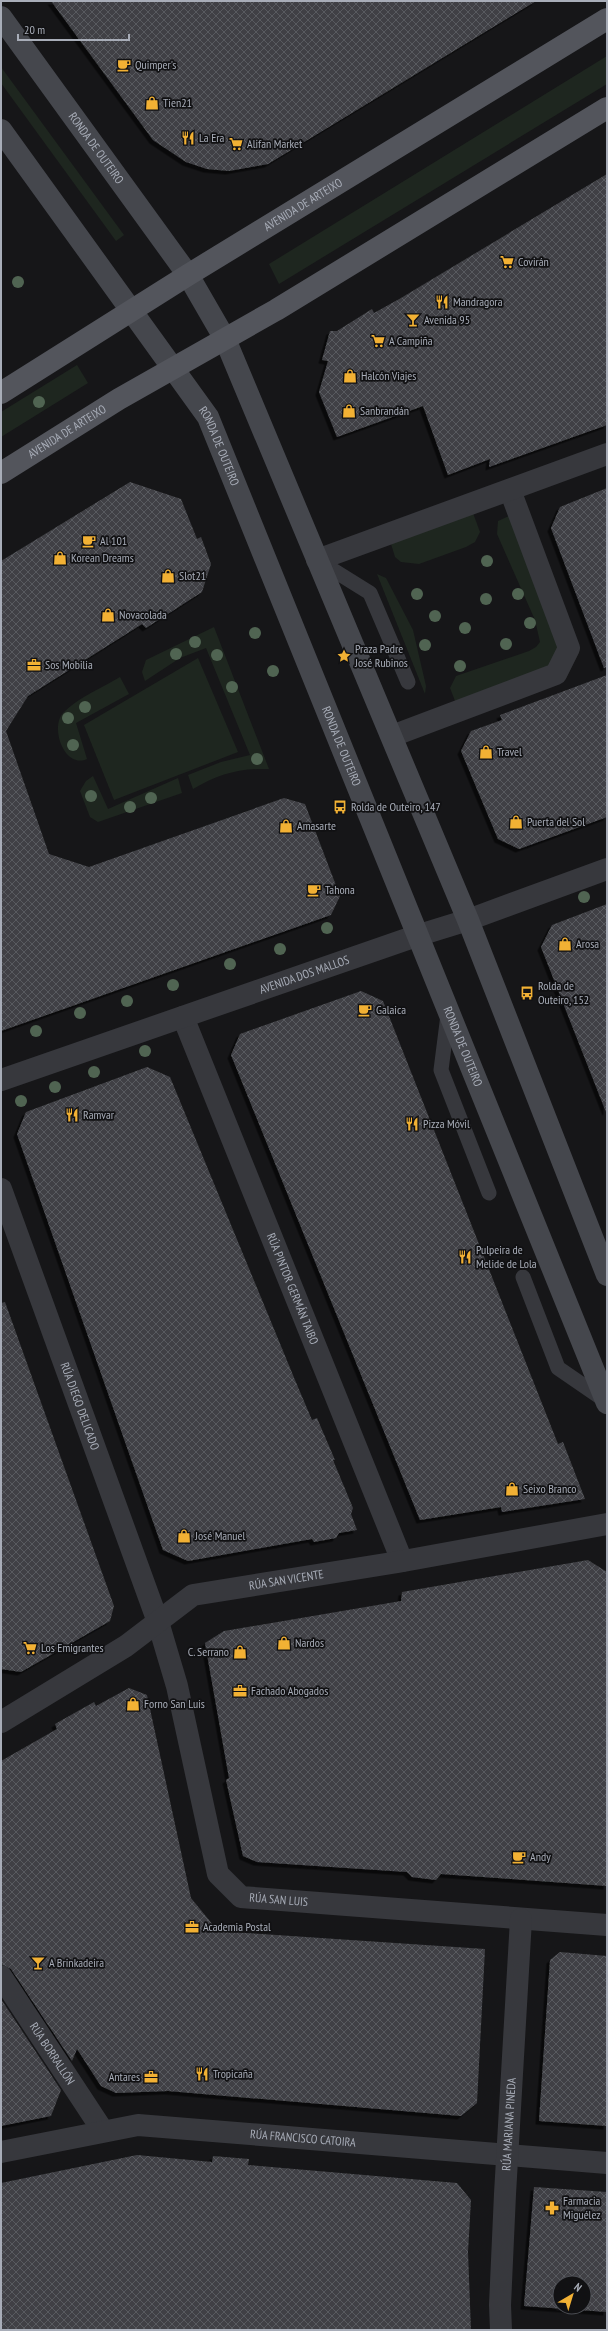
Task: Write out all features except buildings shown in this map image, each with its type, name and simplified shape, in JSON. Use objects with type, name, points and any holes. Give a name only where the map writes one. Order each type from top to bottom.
[{"type":"main road","name":"RONDA DE OUTEIRO","points":[[1,17],[188,275],[225,339],[468,920],[607,1275]]},
{"type":"main road","name":"AVENIDA DE ARTEIXO","points":[[1,393],[188,275],[607,19]]},
{"type":"main road","name":"AVENIDA DE ARTEIXO","points":[[1,473],[173,368],[291,301],[607,108]]},
{"type":"main road","name":"RONDA DE OUTEIRO","points":[[1,130],[208,417],[448,1015],[607,1402]]},
{"type":"street","points":[[317,560],[607,454]]},
{"type":"street","points":[[392,736],[556,674],[569,648],[510,490]]},
{"type":"street","name":"AVENIDA DOS MALLOS","points":[[1,1080],[416,936],[468,920],[607,869]]},
{"type":"street","name":"RÚA PINTOR GERMÁN TAIBO","points":[[183,1017],[402,1561]]},
{"type":"street","name":"RÚA DIEGO DELICADO","points":[[1,1190],[158,1622]]},
{"type":"street","name":"RÚA SAN VICENTE","points":[[4,1716],[126,1646],[193,1595],[402,1561],[607,1524]]},
{"type":"street","name":"RÚA SAN LUIS","points":[[158,1622],[177,1686],[218,1874],[241,1897],[607,1925]]},
{"type":"street","name":"RÚA MARIANA PINEDA","points":[[501,2330],[500,2305],[521,1919]]},
{"type":"street","name":"RÚA BORRALLÓN","points":[[1,1976],[103,2131]]},
{"type":"street","name":"RÚA FRANCISCO CATOIRA","points":[[1,2152],[138,2125],[607,2163]]},
{"type":"lane","points":[[317,560],[370,593],[408,682]]},
{"type":"lane","points":[[448,1015],[441,1070],[489,1193]]},
{"type":"lane","points":[[523,1277],[558,1368],[607,1402]]},
{"type":"shaded area","points":[[607,56],[607,84],[279,284],[269,264]]},
{"type":"shaded area","points":[[1,67],[124,235],[116,241],[1,83]]},
{"type":"shaded area","points":[[77,365],[88,383],[1,437],[1,412]]},
{"type":"shaded area","points":[[470,505],[480,532],[475,542],[466,547],[419,564],[401,562],[395,557],[388,534]]},
{"type":"shaded area","points":[[511,515],[569,648],[556,674],[459,711],[450,688],[456,676],[529,651],[536,647],[540,642],[535,620],[497,534],[498,521]]},
{"type":"shaded area","points":[[377,574],[386,578],[413,630],[426,686],[425,694]]},
{"type":"shaded area","points":[[214,627],[269,769],[230,773],[212,779],[193,789],[188,775],[221,762],[250,755],[206,648],[180,658],[145,681],[142,672],[146,660]]},
{"type":"shaded area","points":[[198,658],[238,752],[114,800],[84,725]]},
{"type":"shaded area","points":[[120,677],[129,694],[76,723],[87,759],[79,760],[72,758],[61,744],[58,727],[60,718],[64,712],[77,702]]},
{"type":"shaded area","points":[[93,776],[108,809],[178,778],[182,793],[98,822],[90,817],[80,791],[86,781]]},
{"type":"place","name":"Quimper's","points":[[124,65]]},
{"type":"place","name":"Tien21","points":[[152,103]]},
{"type":"place","name":"La Era","points":[[188,138]]},
{"type":"place","name":"Alifan Market","points":[[236,144]]},
{"type":"place","name":"Covirán","points":[[507,262]]},
{"type":"place","name":"Mandragora","points":[[442,302]]},
{"type":"place","name":"Avenida 95","points":[[413,320]]},
{"type":"place","name":"A Campiña","points":[[378,341]]},
{"type":"place","name":"Halcón Viajes","points":[[350,376]]},
{"type":"place","name":"Sanbrandán","points":[[349,411]]},
{"type":"place","name":"Al 101","points":[[89,541]]},
{"type":"place","name":"Korean Dreams","points":[[60,558]]},
{"type":"place","name":"Slot21","points":[[168,576]]},
{"type":"place","name":"Novacolada","points":[[108,615]]},
{"type":"place","name":"Praza Padre José Rubinos","points":[[344,656]]},
{"type":"place","name":"Sos Mobilia","points":[[34,665]]},
{"type":"place","name":"Travel","points":[[486,752]]},
{"type":"place","name":"Rolda de Outeiro, 147","points":[[340,807]]},
{"type":"place","name":"Puerta del Sol","points":[[516,822]]},
{"type":"place","name":"Amasarte","points":[[286,826]]},
{"type":"place","name":"Tahona","points":[[314,890]]},
{"type":"place","name":"Arosa","points":[[565,944]]},
{"type":"place","name":"Rolda de Outeiro, 152","points":[[527,993]]},
{"type":"place","name":"Galaica","points":[[365,1010]]},
{"type":"place","name":"Ramvar","points":[[72,1115]]},
{"type":"place","name":"Pizza Móvil","points":[[412,1124]]},
{"type":"place","name":"Pulpeira de Melide de Lola","points":[[465,1257]]},
{"type":"place","name":"Seixo Branco","points":[[512,1489]]},
{"type":"place","name":"José Manuel","points":[[184,1536]]},
{"type":"place","name":"Nardos","points":[[284,1643]]},
{"type":"place","name":"Los Emigrantes","points":[[30,1648]]},
{"type":"place","name":"C. Serrano","points":[[240,1652]]},
{"type":"place","name":"Fachado Abogados","points":[[240,1691]]},
{"type":"place","name":"Forno San Luis","points":[[133,1704]]},
{"type":"place","name":"Andy","points":[[519,1857]]},
{"type":"place","name":"Academia Postal","points":[[192,1927]]},
{"type":"place","name":"A Brinkadeira","points":[[38,1963]]},
{"type":"place","name":"Tropicaña","points":[[202,2074]]},
{"type":"place","name":"Antares","points":[[151,2077]]},
{"type":"place","name":"Farmacia Miguélez","points":[[552,2208]]}]
